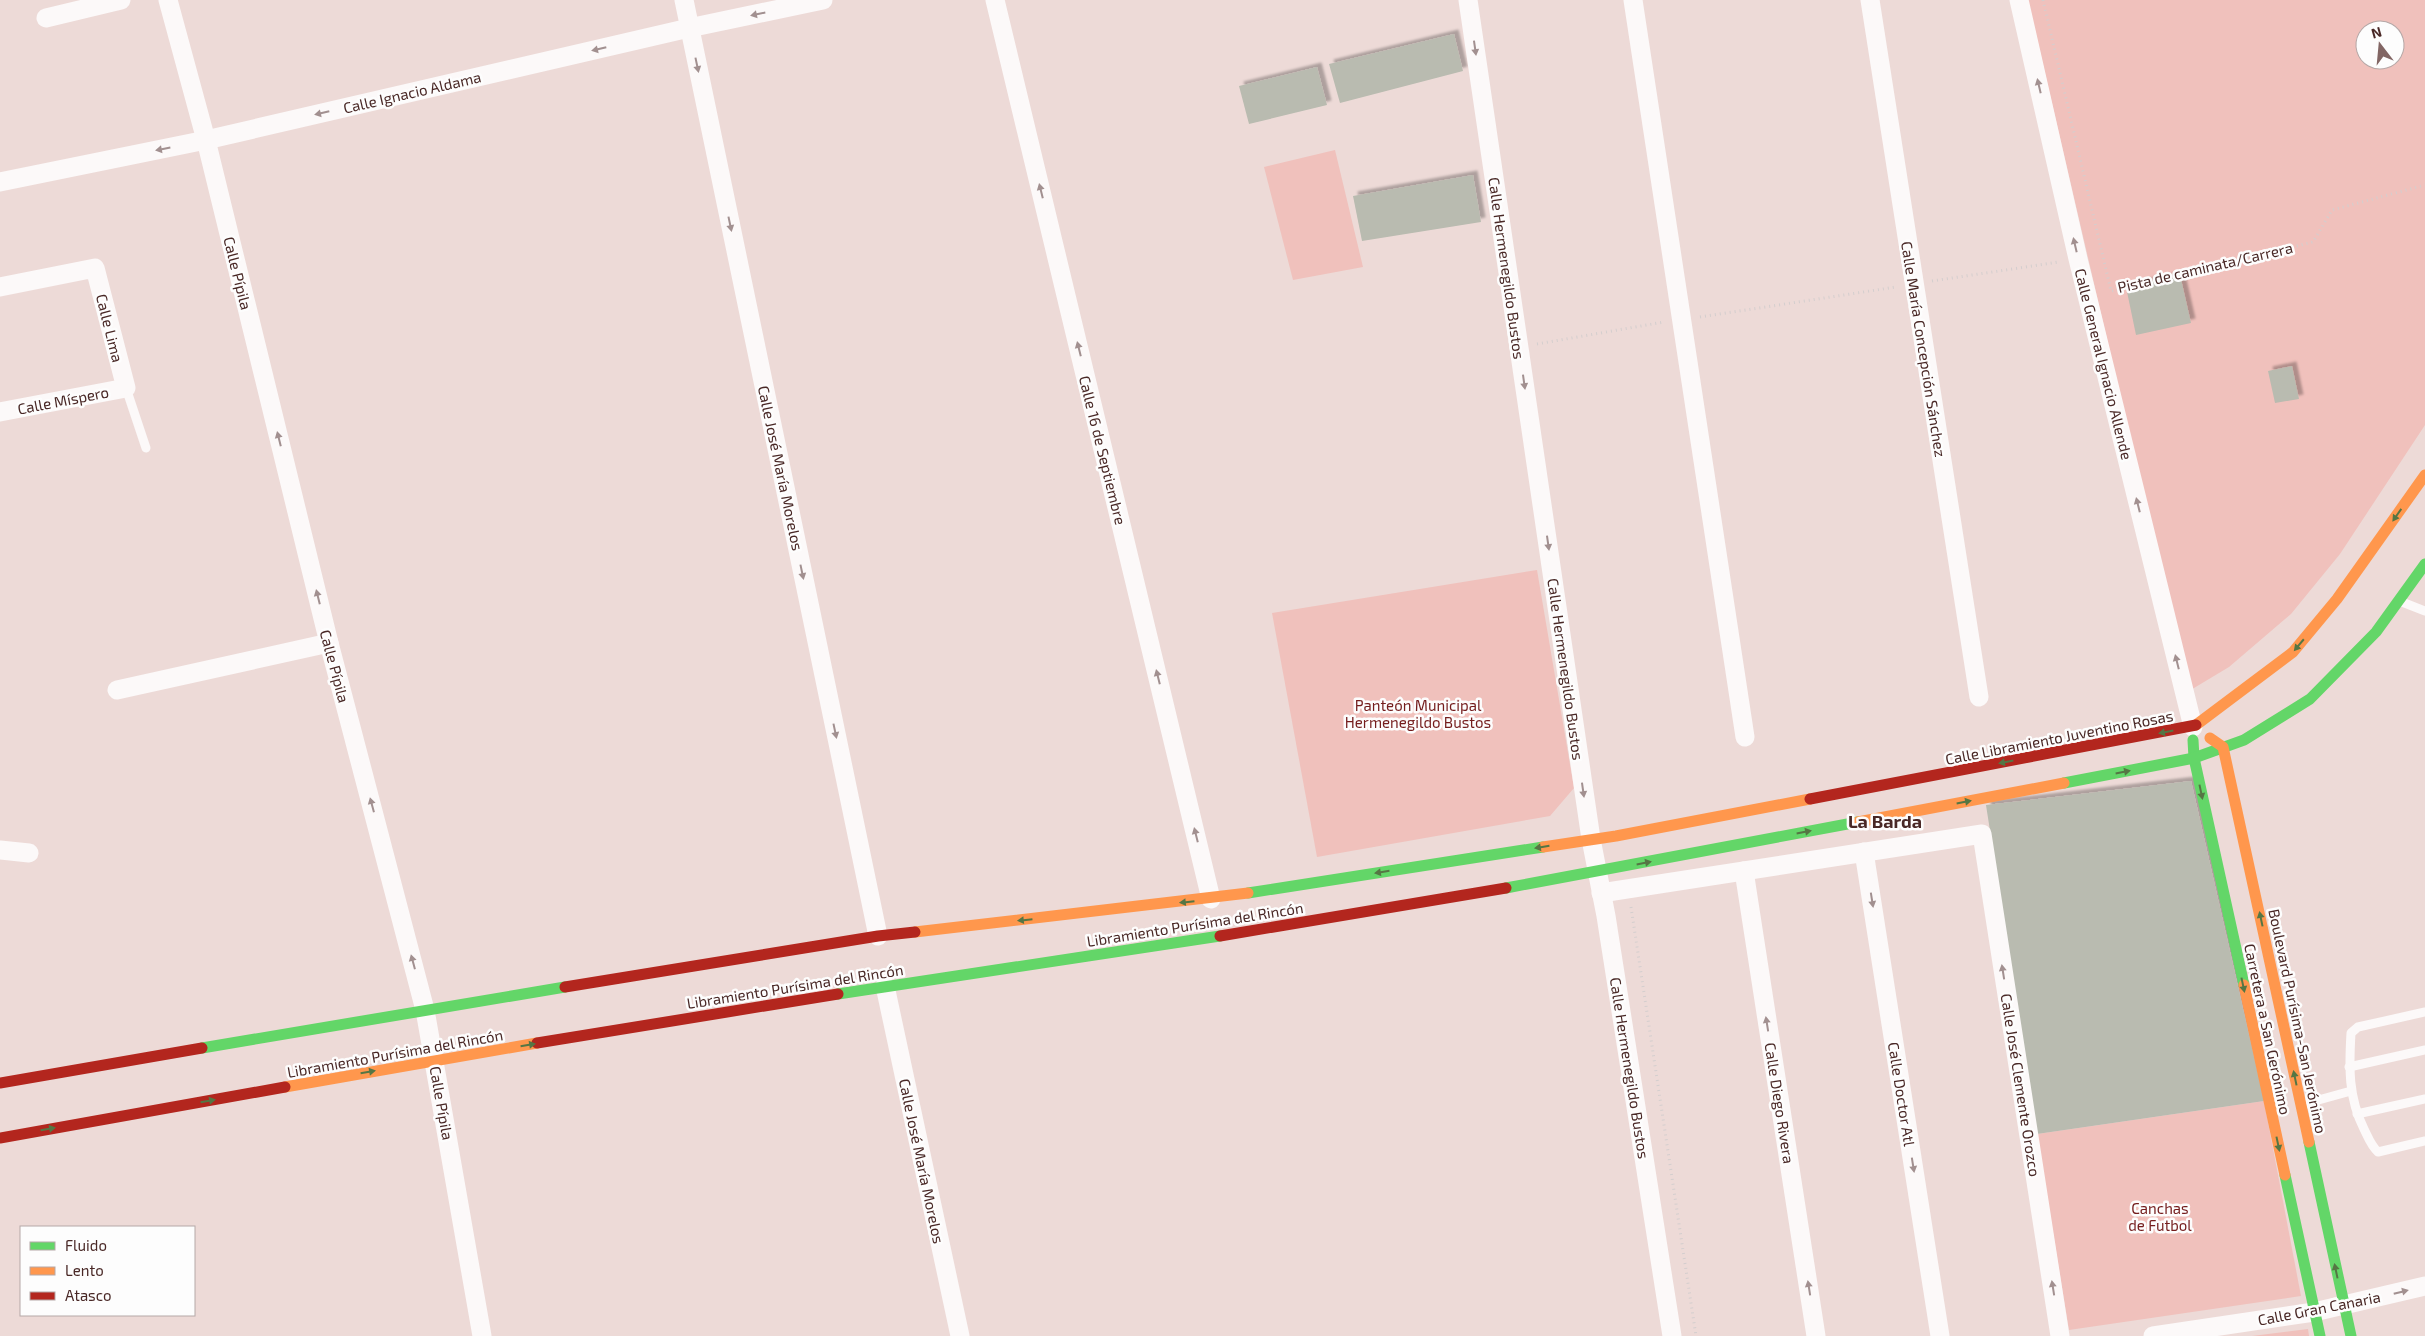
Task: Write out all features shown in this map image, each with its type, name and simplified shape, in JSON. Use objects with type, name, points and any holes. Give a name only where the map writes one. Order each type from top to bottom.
[{"type":"main road","name":"Calle Libramiento Juventino Rosas","points":[[1591,839],[2193,727],[2293,652],[2337,599],[2425,475]]},
{"type":"main road","points":[[1596,872],[2194,758],[2244,740],[2310,699],[2376,632],[2425,564]]},
{"type":"main road","points":[[2193,727],[2223,747]]},
{"type":"main road","name":"Carretera a San Gerónimo","points":[[2193,727],[2194,758],[2320,1336]]},
{"type":"main road","name":"Boulevard Purísima-San Jerónimo","points":[[2223,747],[2351,1336]]},
{"type":"main road","name":"Libramiento Purísima del Rincón","points":[[0,1083],[425,1010],[878,936],[1211,899],[1591,839]]},
{"type":"main road","name":"Libramiento Purísima del Rincón","points":[[0,1138],[434,1060],[885,986],[1214,937],[1596,872]]},
{"type":"street","points":[[46,18],[121,0]]},
{"type":"street","name":"Calle Pípila","points":[[168,0],[206,140],[329,643],[425,1010],[482,1336]]},
{"type":"street","name":"Calle José María Morelos","points":[[684,0],[878,936]]},
{"type":"street","name":"Calle Ignacio Aldama","points":[[0,182],[206,140],[689,28],[823,0]]},
{"type":"street","name":"Calle 16 de Septiembre","points":[[995,0],[1211,899]]},
{"type":"street","name":"Calle Hermenegildo Bustos","points":[[1468,0],[1596,872],[1601,893],[1672,1336]]},
{"type":"street","points":[[1633,0],[1745,737]]},
{"type":"street","name":"Calle María Concepción Sánchez","points":[[1870,0],[1979,697]]},
{"type":"street","name":"Calle General Ignacio Allende","points":[[2019,0],[2078,259],[2193,727]]},
{"type":"street","name":"Calle Lima","points":[[0,287],[95,268],[126,388]]},
{"type":"street","name":"Calle Míspero","points":[[0,412],[126,388]]},
{"type":"street","points":[[117,690],[329,643]]},
{"type":"street","name":"Calle José Clemente Orozco","points":[[1864,852],[1982,834],[2060,1336]]},
{"type":"street","points":[[0,850],[29,853]]},
{"type":"street","points":[[1601,893],[1864,852]]},
{"type":"street","name":"Calle Doctor Atl","points":[[1864,852],[1940,1336]]},
{"type":"street","name":"Calle Diego Rivera","points":[[1744,871],[1816,1336]]},
{"type":"street","name":"Calle José María Morelos","points":[[885,986],[960,1336]]},
{"type":"street","name":"Calle Gran Canaria","points":[[2153,1336],[2184,1334],[2314,1312],[2425,1286]]},
{"type":"lane","points":[[126,388],[146,448]]},
{"type":"lane","points":[[2398,601],[2425,611]]},
{"type":"lane","points":[[2425,1012],[2358,1027],[2351,1033],[2349,1067],[2351,1091],[2357,1114],[2372,1148],[2378,1152],[2425,1141]]},
{"type":"lane","points":[[2349,1067],[2425,1050]]},
{"type":"lane","points":[[2301,1105],[2351,1091]]},
{"type":"lane","points":[[2357,1114],[2425,1099]]},
{"type":"path","name":"Pista de caminata/Carrera","points":[[2043,0],[2111,290],[2312,242],[2332,210],[2425,185]]},
{"type":"path","points":[[1519,347],[1681,319],[2078,259]]},
{"type":"path","name":"Calle Hermenegildo Bustos","points":[[1629,889],[1696,1336]]},
{"type":"green space","points":[[2028,0],[2425,0],[2425,425],[2340,554],[2291,614],[2229,667],[2189,691]]},
{"type":"green space","points":[[1335,150],[1363,267],[1293,280],[1264,167]]},
{"type":"green space","name":"Panteón Municipal Hermenegildo Bustos","points":[[1537,570],[1574,788],[1550,816],[1317,857],[1272,613]]},
{"type":"green space","name":"Canchas de Futbol","points":[[2264,1101],[2301,1296],[2069,1330],[2037,1134]]},
{"type":"green space","points":[[2308,1329],[2309,1336],[2252,1336]]},
{"type":"building","points":[[1454,34],[1463,71],[1340,103],[1329,64]]},
{"type":"building","points":[[1317,67],[1327,105],[1249,124],[1239,86]]},
{"type":"building","points":[[1473,175],[1481,222],[1362,241],[1353,196]]},
{"type":"building","points":[[2180,275],[2191,323],[2136,335],[2126,287]]},
{"type":"building","points":[[2292,366],[2299,399],[2275,403],[2268,371]]},
{"type":"building","points":[[2191,781],[2264,1101],[2037,1134],[1986,805]]},
{"type":"traffic: fast","points":[[2064,783],[2194,758],[2244,740],[2310,699],[2376,632],[2425,564]]},
{"type":"traffic: fast","points":[[2193,740],[2194,758],[2244,985]]},
{"type":"traffic: fast","points":[[1506,888],[1858,822]]},
{"type":"traffic: fast","points":[[1248,893],[1543,847]]},
{"type":"traffic: fast","points":[[838,994],[1220,936]]},
{"type":"traffic: fast","points":[[202,1048],[565,987]]},
{"type":"traffic: fast","points":[[2309,1142],[2351,1336]]},
{"type":"traffic: fast","points":[[2285,1175],[2320,1336]]},
{"type":"traffic: slow","points":[[2196,725],[2293,652],[2337,599],[2425,475]]},
{"type":"traffic: slow","points":[[2210,738],[2223,747],[2309,1142]]},
{"type":"traffic: slow","points":[[1858,822],[2064,783]]},
{"type":"traffic: slow","points":[[1543,847],[1616,836],[1810,799]]},
{"type":"traffic: slow","points":[[915,932],[1248,893]]},
{"type":"traffic: slow","points":[[2244,985],[2285,1175]]},
{"type":"traffic: slow","points":[[285,1087],[537,1043]]},
{"type":"traffic: jam","points":[[1810,799],[2196,725]]},
{"type":"traffic: jam","points":[[1220,936],[1506,888]]},
{"type":"traffic: jam","points":[[565,987],[878,936],[915,932]]},
{"type":"traffic: jam","points":[[537,1043],[838,994]]},
{"type":"traffic: jam","points":[[0,1083],[202,1048]]},
{"type":"traffic: jam","points":[[0,1138],[285,1087]]},
{"type":"district","name":"La Barda","points":[[1885,821]]}]
